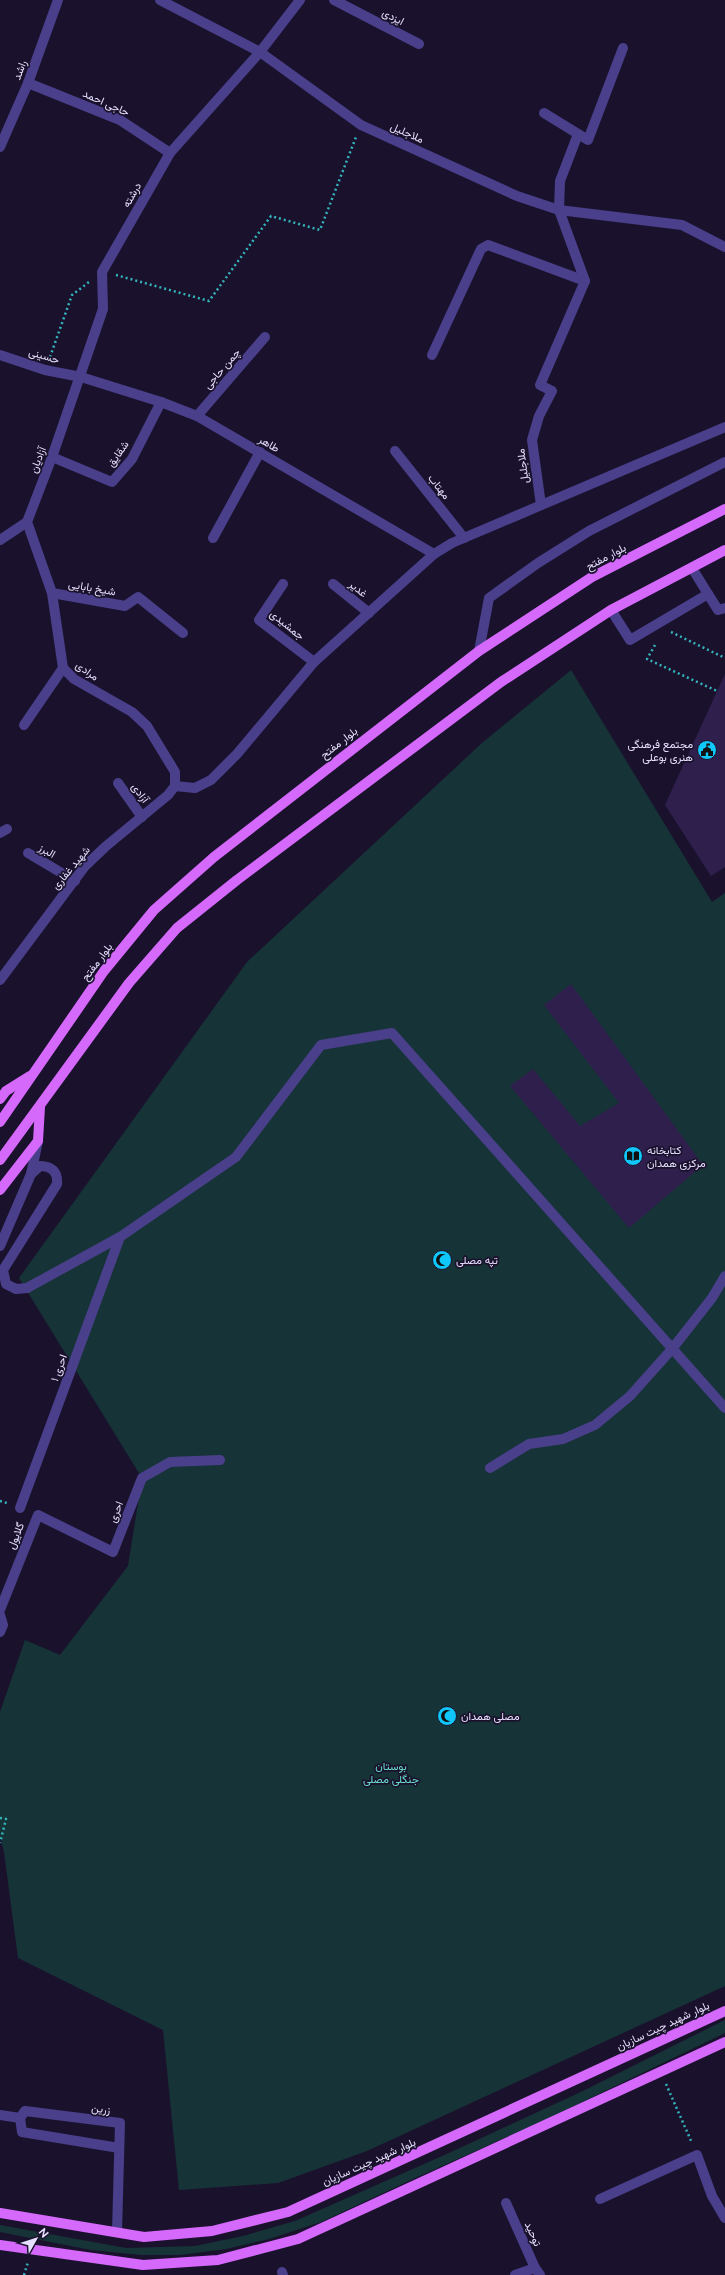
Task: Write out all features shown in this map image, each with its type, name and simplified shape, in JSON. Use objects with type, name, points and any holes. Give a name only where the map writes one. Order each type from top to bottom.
[{"type":"main road","name":"بلوار مفتح","points":[[0,1122],[104,971],[154,910],[214,857],[479,651],[592,577],[725,508]]},
{"type":"main road","points":[[0,1160],[129,983],[177,928],[237,880],[501,682],[611,610],[725,550]]},
{"type":"main road","points":[[0,1099],[6,1090],[34,1074]]},
{"type":"main road","points":[[0,1190],[38,1141],[40,1107]]},
{"type":"main road","name":"بلوار شهید چیت سازیان","points":[[0,2213],[144,2237],[212,2231],[288,2212],[725,2011]]},
{"type":"main road","points":[[0,2245],[143,2265],[218,2260],[298,2239],[725,2042]]},
{"type":"street","name":"راشد","points":[[1,144],[28,82],[58,0]]},
{"type":"street","name":"ملاجلیل","points":[[160,0],[260,52],[361,125],[517,196],[559,210],[682,225],[725,247]]},
{"type":"street","name":"درشته","points":[[102,272],[170,153],[260,52],[300,0]]},
{"type":"street","name":"ایزدی","points":[[334,0],[419,44]]},
{"type":"street","points":[[544,113],[588,140],[623,48]]},
{"type":"street","name":"حاجی احمد","points":[[28,82],[120,120],[170,153]]},
{"type":"street","points":[[578,134],[560,182],[559,210],[585,281]]},
{"type":"street","points":[[432,355],[481,249],[488,245],[585,281]]},
{"type":"street","points":[[81,377],[103,309],[102,272]]},
{"type":"street","name":"ملاجلیل","points":[[541,505],[532,440],[539,416],[552,391],[540,385],[585,281]]},
{"type":"street","name":"چمن حاجی","points":[[197,416],[265,337]]},
{"type":"street","name":"حسینی","points":[[0,355],[45,370],[81,377]]},
{"type":"street","name":"طاهر","points":[[81,377],[161,402],[197,416],[434,554]]},
{"type":"street","name":"آزادیان","points":[[27,522],[81,377]]},
{"type":"street","name":"شقایق","points":[[52,457],[112,482],[132,459],[161,402]]},
{"type":"street","points":[[176,786],[195,788],[212,780],[237,754],[314,662],[434,554],[464,538],[725,426]]},
{"type":"street","name":"مهتاب","points":[[395,451],[464,538]]},
{"type":"street","points":[[213,538],[260,452]]},
{"type":"street","points":[[479,651],[489,598],[538,563],[589,531],[725,462]]},
{"type":"street","points":[[0,540],[27,522]]},
{"type":"street","name":"مرادی","points":[[27,522],[52,593],[63,668],[74,679],[132,712],[147,726],[175,772],[176,786]]},
{"type":"street","points":[[692,568],[718,610],[725,608]]},
{"type":"street","name":"جمشیدی","points":[[283,584],[259,620],[314,662]]},
{"type":"street","name":"غدیر","points":[[333,584],[369,612]]},
{"type":"street","name":"شیخ بابایی","points":[[52,593],[125,606],[138,597],[183,633]]},
{"type":"street","points":[[611,610],[630,640],[708,594]]},
{"type":"street","points":[[24,725],[63,668]]},
{"type":"street","name":"آزادی","points":[[118,783],[142,817]]},
{"type":"street","name":"شهید غفاری","points":[[0,980],[85,866],[176,786]]},
{"type":"street","name":"البرز","points":[[28,853],[75,881]]},
{"type":"street","points":[[31,1174],[40,1166],[51,1168],[58,1178],[57,1184],[3,1270],[4,1280],[10,1287],[16,1289],[27,1288],[120,1237],[236,1157],[321,1045],[392,1033],[725,1408]]},
{"type":"street","points":[[0,1246],[31,1174],[38,1141]]},
{"type":"street","name":"احری ۱","points":[[20,1508],[120,1237]]},
{"type":"street","points":[[490,1468],[529,1444],[563,1439],[595,1425],[630,1396],[672,1349],[712,1298],[725,1276]]},
{"type":"street","name":"احری","points":[[38,1515],[113,1552],[142,1478],[170,1462],[220,1460]]},
{"type":"street","name":"گلایول","points":[[0,1610],[38,1515]]},
{"type":"street","name":"زرین","points":[[0,2115],[20,2118],[25,2111],[120,2123],[117,2232]]},
{"type":"street","points":[[20,2118],[22,2132],[119,2148]]},
{"type":"street","points":[[600,2199],[697,2155],[712,2196],[725,2218]]},
{"type":"street","name":"توحید","points":[[506,2202],[538,2272]]},
{"type":"street","points":[[515,2275],[538,2272]]},
{"type":"path","points":[[45,370],[72,295],[102,272],[209,301],[271,216],[320,230],[361,125]]},
{"type":"path","points":[[667,630],[725,658]]},
{"type":"path","points":[[655,645],[647,659],[717,691]]},
{"type":"path","points":[[0,1818],[6,1819],[0,1843]]},
{"type":"path","points":[[661,2072],[697,2155]]},
{"type":"green space","name":"بوستان جنگلی مصلی","points":[[571,670],[712,902],[725,893],[725,1986],[367,2151],[278,2183],[179,2190],[163,2030],[18,1958],[4,1852],[0,1836],[0,1712],[25,1640],[60,1655],[128,1566],[142,1478],[19,1278],[247,962],[482,743]]},
{"type":"green space","points":[[725,2020],[725,2033],[547,2119],[321,2222],[269,2239],[226,2249],[180,2255],[141,2255],[91,2250],[0,2232],[0,2225],[126,2248],[195,2246],[243,2236],[295,2221],[449,2153],[583,2091]]},
{"type":"building","name":"مجتمع فرهنگی هنری بوعلی","points":[[725,674],[725,867],[711,876],[665,805]]},
{"type":"building","points":[[571,984],[703,1165],[629,1228],[510,1086],[533,1069],[580,1126],[619,1103],[544,1005]]},
{"type":"place","name":"مجتمع فرهنگی هنری بوعلی","points":[[707,750]]},
{"type":"place","name":"کتابخانه مرکزی همدان","points":[[633,1156]]},
{"type":"place","name":"تپه مصلی","points":[[442,1260]]},
{"type":"place","name":"مصلی همدان","points":[[447,1716]]}]
